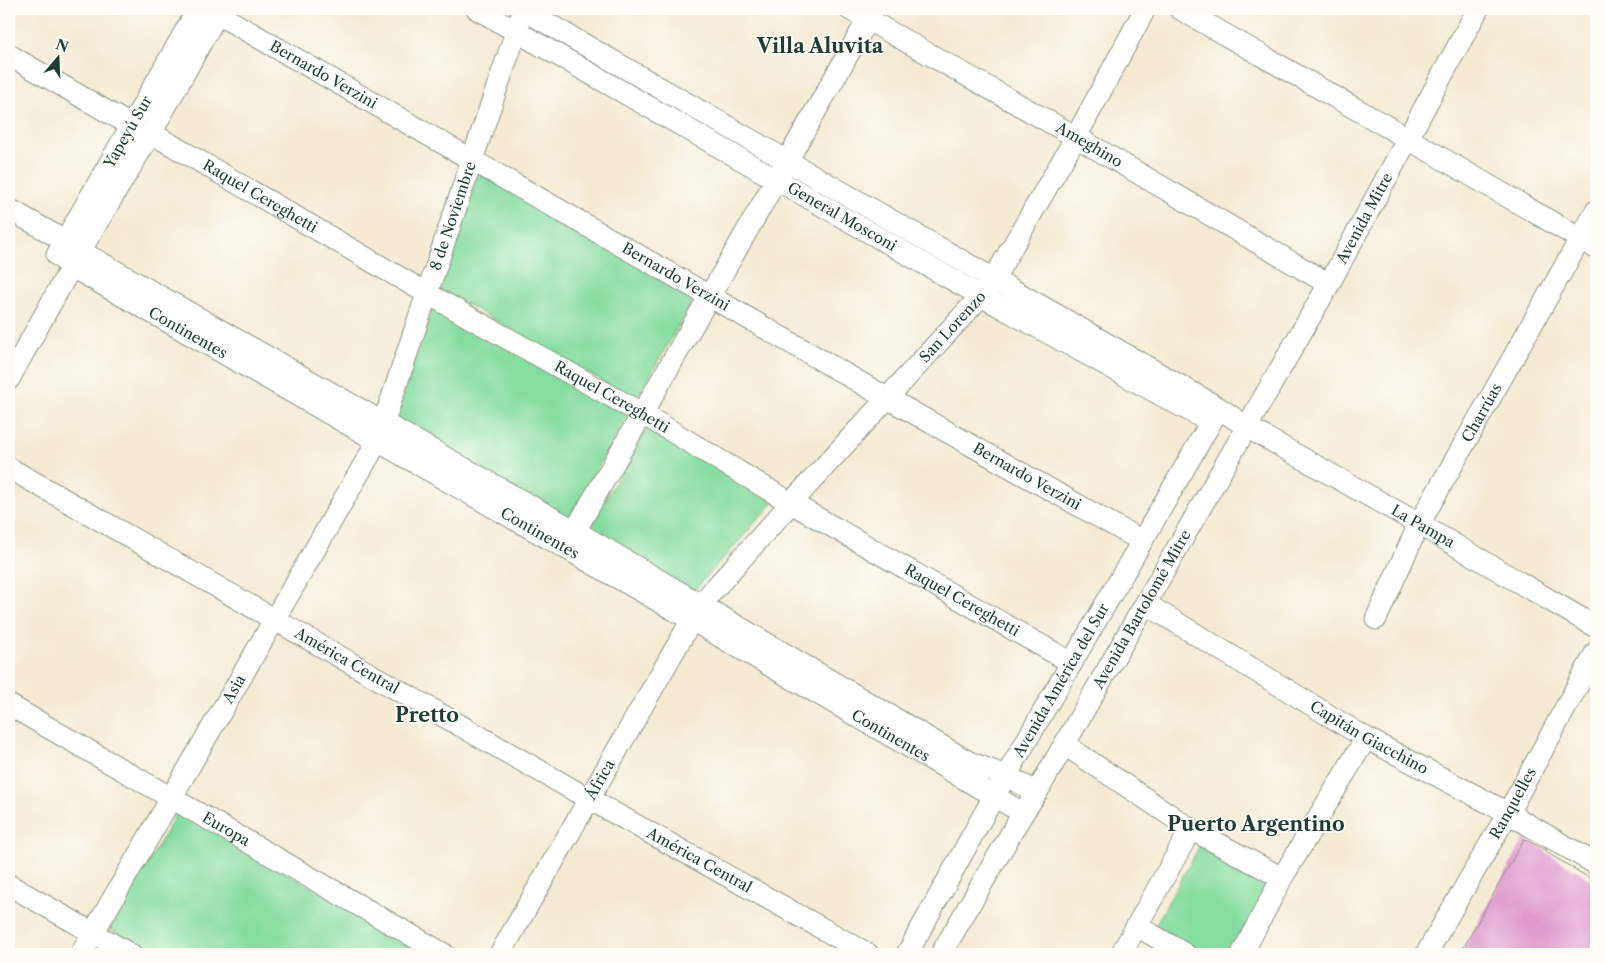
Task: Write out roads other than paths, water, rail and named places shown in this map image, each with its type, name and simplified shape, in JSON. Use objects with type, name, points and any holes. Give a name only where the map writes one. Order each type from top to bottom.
[{"type":"street","name":"General Mosconi","points":[[477,9],[776,180],[987,288],[1214,415],[1247,427]]},
{"type":"street","name":"General Mosconi","points":[[523,9],[787,160],[987,288]]},
{"type":"street","name":"8 de Noviembre","points":[[381,432],[523,9]]},
{"type":"street","name":"Ameghino","points":[[849,9],[871,14],[1076,137],[1329,284]]},
{"type":"street","name":"San Lorenzo","points":[[695,612],[791,503],[987,288],[1076,137],[1145,9]]},
{"type":"street","points":[[1180,9],[1407,138],[1588,244]]},
{"type":"street","name":"Avenida Mitre","points":[[1247,427],[1329,284],[1478,9]]},
{"type":"street","name":"Yapeyú Sur","points":[[9,379],[69,254],[211,10]]},
{"type":"street","name":"Bernardo Verzini","points":[[211,10],[887,398],[1142,541]]},
{"type":"street","points":[[575,531],[871,14]]},
{"type":"street","name":"Raquel Cereghetti","points":[[9,55],[641,413],[791,503],[1072,663]]},
{"type":"street","name":"Continentes","points":[[9,209],[69,254],[695,612],[969,762],[1006,776],[1037,792]]},
{"type":"street","name":"Charrúas","points":[[1376,619],[1419,524],[1588,244],[1596,211]]},
{"type":"street","name":"Avenida América del Sur","points":[[907,954],[994,796],[1214,415]]},
{"type":"street","name":"La Pampa","points":[[1247,427],[1419,524],[1596,628]]},
{"type":"street","name":"Avenida Bartolomé Mitre","points":[[1037,792],[1247,427]]},
{"type":"street","name":"Continentes","points":[[381,432],[575,531],[695,612],[1023,813]]},
{"type":"street","name":"Asia","points":[[81,954],[381,432]]},
{"type":"street","name":"América Central","points":[[9,468],[274,620],[868,954]]},
{"type":"street","name":"Capitán Giacchino","points":[[1146,604],[1366,738],[1508,813],[1596,864]]},
{"type":"street","name":"África","points":[[500,954],[695,612]]},
{"type":"street","name":"Ranquelles","points":[[1426,954],[1508,813],[1596,652]]},
{"type":"street","name":"Europa","points":[[9,705],[444,954]]},
{"type":"street","points":[[1242,954],[1282,878],[1366,738]]},
{"type":"street","points":[[1065,745],[1191,829],[1282,878]]},
{"type":"street","points":[[941,954],[1037,792]]},
{"type":"street","points":[[1121,954],[1191,829]]},
{"type":"street","points":[[9,885],[130,954]]},
{"type":"street","points":[[1137,926],[1185,954]]},
{"type":"district","name":"Villa Aluvita","points":[[820,46]]},
{"type":"district","name":"Pretto","points":[[427,715]]},
{"type":"district","name":"Puerto Argentino","points":[[1256,824]]}]
